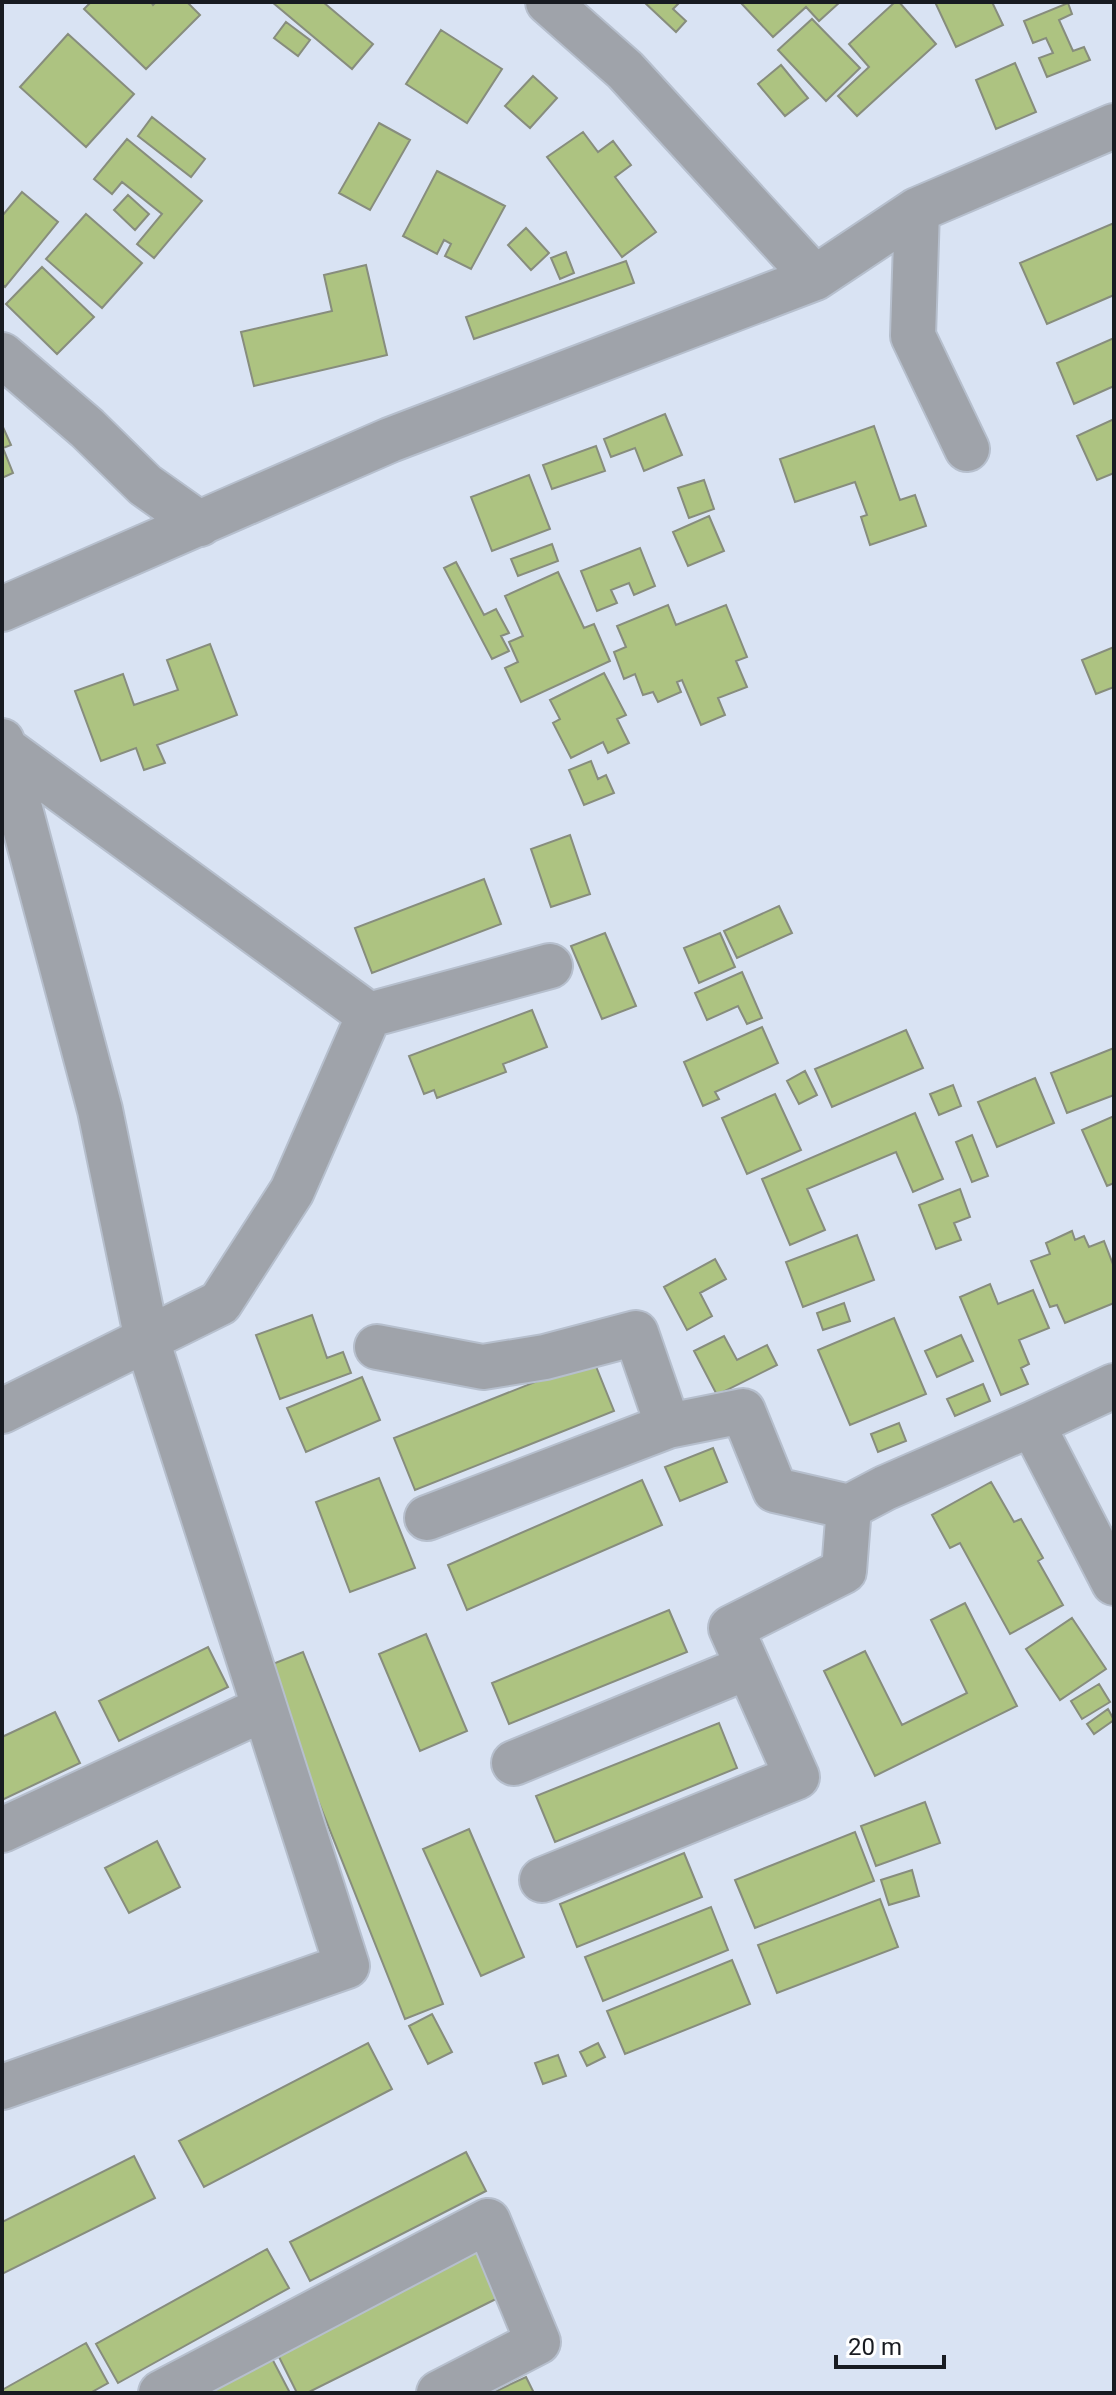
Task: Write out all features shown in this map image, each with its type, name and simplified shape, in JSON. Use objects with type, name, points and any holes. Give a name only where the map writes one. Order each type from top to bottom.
[{"type":"street","points":[[548,2],[625,70],[815,278]]},
{"type":"street","points":[[2,609],[390,440],[815,278],[917,210],[1114,126]]},
{"type":"street","points":[[917,210],[913,336],[967,449]]},
{"type":"street","points":[[2,355],[87,428],[145,485],[200,524]]},
{"type":"street","points":[[4,745],[369,1015]]},
{"type":"street","points":[[2,2087],[347,1966],[147,1340],[100,1110],[4,745]]},
{"type":"street","points":[[369,1015],[550,966]]},
{"type":"street","points":[[2,1411],[220,1303],[292,1191],[369,1015]]},
{"type":"street","points":[[377,1347],[483,1367],[545,1357],[636,1333],[668,1426]]},
{"type":"street","points":[[427,1518],[668,1426],[743,1411],[775,1490],[849,1507],[1114,1386]]},
{"type":"street","points":[[1032,1424],[1114,1583]]},
{"type":"street","points":[[542,1880],[797,1777],[731,1628],[844,1571],[849,1507]]},
{"type":"street","points":[[514,1763],[748,1667]]},
{"type":"street","points":[[2,1830],[263,1709]]},
{"type":"street","points":[[161,2393],[488,2221],[538,2342],[439,2393]]},
{"type":"building","points":[[91,2],[151,2],[153,5],[156,2],[187,2],[200,15],[146,69],[84,9]]},
{"type":"building","points":[[272,2],[323,2],[373,44],[352,69]]},
{"type":"building","points":[[644,2],[680,2],[673,9],[686,21],[676,32]]},
{"type":"building","points":[[740,2],[840,2],[819,21],[806,7],[773,37]]},
{"type":"building","points":[[895,2],[899,2],[936,44],[857,116],[838,96],[869,67],[849,44]]},
{"type":"building","points":[[935,2],[992,2],[1003,25],[956,47]]},
{"type":"building","points":[[1068,3],[1072,14],[1059,20],[1073,51],[1084,47],[1090,60],[1047,77],[1039,58],[1053,53],[1046,38],[1033,43],[1024,21]]},
{"type":"building","points":[[812,19],[860,68],[826,101],[778,50]]},
{"type":"building","points":[[286,22],[310,40],[298,56],[274,38]]},
{"type":"building","points":[[441,30],[502,69],[467,123],[406,84]]},
{"type":"building","points":[[68,34],[134,94],[86,147],[20,87]]},
{"type":"building","points":[[1015,63],[1036,112],[996,129],[976,80]]},
{"type":"building","points":[[781,65],[808,98],[785,116],[758,84]]},
{"type":"building","points":[[533,76],[557,98],[530,128],[505,106]]},
{"type":"building","points":[[152,117],[205,159],[191,177],[138,136]]},
{"type":"building","points":[[379,123],[410,140],[370,210],[339,193]]},
{"type":"building","points":[[583,132],[598,152],[613,141],[631,165],[615,177],[656,232],[622,257],[547,157]]},
{"type":"building","points":[[127,139],[202,201],[154,258],[137,244],[162,214],[122,182],[112,194],[94,179]]},
{"type":"building","points":[[437,171],[505,206],[471,269],[445,256],[451,244],[444,240],[437,254],[403,236]]},
{"type":"building","points":[[22,192],[58,222],[5,287],[2,284],[2,216]]},
{"type":"building","points":[[128,195],[149,214],[135,230],[114,210]]},
{"type":"building","points":[[86,214],[142,263],[102,308],[46,259]]},
{"type":"building","points":[[1114,223],[1114,295],[1047,324],[1020,263]]},
{"type":"building","points":[[526,228],[549,253],[531,270],[508,245]]},
{"type":"building","points":[[566,252],[574,273],[560,279],[551,258]]},
{"type":"building","points":[[626,261],[634,283],[474,339],[466,317]]},
{"type":"building","points":[[366,265],[387,355],[254,386],[241,332],[332,311],[324,275]]},
{"type":"building","points":[[42,267],[94,317],[57,354],[6,304]]},
{"type":"building","points":[[1114,338],[1114,386],[1074,404],[1057,363]]},
{"type":"building","points":[[665,414],[682,455],[644,471],[635,448],[611,457],[604,439]]},
{"type":"building","points":[[1114,419],[1114,473],[1097,480],[1077,436]]},
{"type":"building","points":[[2,425],[11,445],[3,448],[13,473],[2,478]]},
{"type":"building","points":[[874,426],[900,500],[915,495],[926,526],[870,545],[861,517],[867,515],[855,482],[795,502],[780,459]]},
{"type":"building","points":[[596,446],[605,471],[552,489],[543,465]]},
{"type":"building","points":[[529,475],[550,529],[492,551],[471,497]]},
{"type":"building","points":[[704,480],[714,509],[689,518],[678,488]]},
{"type":"building","points":[[709,516],[724,551],[688,566],[673,532]]},
{"type":"building","points":[[552,544],[558,561],[518,576],[511,559]]},
{"type":"building","points":[[640,548],[655,586],[634,595],[629,583],[611,590],[617,603],[597,611],[581,571]]},
{"type":"building","points":[[456,562],[484,615],[496,609],[509,633],[501,636],[509,651],[492,659],[444,568]]},
{"type":"building","points":[[558,572],[584,628],[594,624],[610,661],[521,702],[505,668],[518,662],[509,642],[523,636],[505,596]]},
{"type":"building","points":[[668,605],[676,625],[726,605],[747,657],[736,661],[747,687],[718,698],[725,715],[701,725],[682,680],[677,682],[681,692],[658,702],[653,692],[643,695],[635,674],[624,679],[614,652],[626,647],[617,626]]},
{"type":"building","points":[[210,644],[237,715],[157,745],[165,763],[144,770],[136,748],[101,761],[75,691],[123,674],[134,705],[178,690],[167,660]]},
{"type":"building","points":[[1114,647],[1114,687],[1096,694],[1082,660]]},
{"type":"building","points":[[604,673],[626,715],[617,719],[629,743],[608,753],[603,742],[571,758],[553,723],[560,719],[550,700]]},
{"type":"building","points":[[591,761],[598,779],[606,775],[614,793],[584,805],[569,770]]},
{"type":"building","points":[[570,835],[590,894],[551,907],[531,849]]},
{"type":"building","points":[[484,879],[501,924],[372,973],[355,928]]},
{"type":"building","points":[[779,906],[792,933],[737,958],[724,931]]},
{"type":"building","points":[[605,933],[636,1006],[602,1019],[571,946]]},
{"type":"building","points":[[720,933],[735,967],[699,983],[684,948]]},
{"type":"building","points":[[742,972],[762,1018],[747,1024],[738,1006],[707,1020],[695,993]]},
{"type":"building","points":[[532,1010],[547,1047],[503,1064],[506,1072],[437,1098],[434,1090],[424,1094],[409,1056]]},
{"type":"building","points":[[762,1027],[778,1063],[715,1092],[719,1099],[703,1106],[684,1062]]},
{"type":"building","points":[[906,1030],[923,1068],[832,1107],[815,1069]]},
{"type":"building","points":[[1114,1048],[1114,1095],[1067,1113],[1051,1073]]},
{"type":"building","points":[[805,1071],[817,1095],[799,1104],[787,1081]]},
{"type":"building","points":[[1035,1078],[1054,1123],[997,1147],[978,1102]]},
{"type":"building","points":[[953,1085],[961,1106],[939,1115],[930,1094]]},
{"type":"building","points":[[775,1094],[801,1150],[747,1174],[722,1118]]},
{"type":"building","points":[[915,1113],[943,1179],[913,1192],[896,1152],[807,1189],[825,1230],[790,1245],[762,1179]]},
{"type":"building","points":[[1114,1116],[1114,1183],[1107,1186],[1082,1130]]},
{"type":"building","points":[[972,1135],[988,1176],[972,1182],[956,1142]]},
{"type":"building","points":[[960,1189],[970,1217],[954,1223],[961,1240],[936,1249],[919,1205]]},
{"type":"building","points":[[1072,1231],[1075,1240],[1084,1236],[1089,1247],[1104,1241],[1114,1267],[1114,1303],[1065,1323],[1057,1305],[1050,1307],[1031,1261],[1050,1254],[1046,1243]]},
{"type":"building","points":[[857,1235],[874,1280],[803,1307],[786,1262]]},
{"type":"building","points":[[715,1259],[726,1279],[700,1293],[712,1316],[687,1330],[664,1287]]},
{"type":"building","points":[[990,1284],[998,1304],[1033,1290],[1049,1328],[1019,1340],[1029,1364],[1021,1368],[1028,1384],[1001,1395],[960,1297]]},
{"type":"building","points":[[844,1303],[850,1321],[823,1330],[817,1313]]},
{"type":"building","points":[[312,1315],[327,1358],[343,1352],[351,1373],[280,1399],[256,1335]]},
{"type":"building","points":[[894,1318],[926,1394],[850,1425],[818,1350]]},
{"type":"building","points":[[961,1335],[973,1361],[937,1377],[925,1351]]},
{"type":"building","points":[[724,1336],[737,1360],[767,1345],[777,1365],[717,1395],[694,1351]]},
{"type":"building","points":[[593,1359],[614,1411],[415,1490],[394,1438]]},
{"type":"building","points":[[362,1377],[380,1420],[306,1452],[287,1408]]},
{"type":"building","points":[[983,1384],[990,1401],[955,1416],[947,1399]]},
{"type":"building","points":[[899,1423],[906,1441],[878,1452],[871,1434]]},
{"type":"building","points":[[713,1448],[727,1482],[680,1501],[665,1467]]},
{"type":"building","points":[[379,1478],[415,1568],[350,1592],[316,1502]]},
{"type":"building","points":[[642,1480],[662,1525],[467,1610],[448,1565]]},
{"type":"building","points":[[991,1482],[1014,1522],[1021,1519],[1043,1558],[1038,1561],[1063,1605],[1010,1634],[960,1543],[950,1548],[932,1515]]},
{"type":"building","points":[[965,1603],[1017,1706],[875,1776],[824,1671],[865,1651],[902,1725],[967,1693],[931,1620]]},
{"type":"building","points":[[669,1610],[687,1652],[509,1724],[492,1683]]},
{"type":"building","points":[[1072,1618],[1106,1669],[1060,1700],[1026,1649]]},
{"type":"building","points":[[426,1634],[467,1731],[420,1751],[379,1654]]},
{"type":"building","points":[[208,1647],[228,1687],[119,1741],[99,1701]]},
{"type":"building","points":[[303,1652],[443,2004],[405,2019],[265,1667]]},
{"type":"building","points":[[1099,1684],[1110,1702],[1082,1719],[1071,1701]]},
{"type":"building","points":[[1108,1709],[1114,1720],[1094,1734],[1087,1724]]},
{"type":"building","points":[[55,1712],[80,1763],[2,1800],[2,1737]]},
{"type":"building","points":[[719,1723],[737,1768],[555,1842],[536,1796]]},
{"type":"building","points":[[925,1802],[940,1843],[876,1866],[861,1826]]},
{"type":"building","points":[[469,1829],[524,1957],[481,1976],[423,1849]]},
{"type":"building","points":[[855,1832],[874,1881],[755,1928],[735,1880]]},
{"type":"building","points":[[157,1841],[180,1887],[129,1913],[105,1868]]},
{"type":"building","points":[[684,1853],[702,1897],[577,1947],[560,1904]]},
{"type":"building","points":[[912,1870],[919,1896],[889,1905],[881,1880]]},
{"type":"building","points":[[880,1899],[898,1947],[777,1993],[758,1945]]},
{"type":"building","points":[[711,1907],[728,1950],[603,2001],[585,1957]]},
{"type":"building","points":[[732,1960],[750,2004],[625,2054],[607,2011]]},
{"type":"building","points":[[432,2014],[452,2052],[428,2064],[409,2026]]},
{"type":"building","points":[[368,2043],[392,2089],[204,2187],[179,2141]]},
{"type":"building","points":[[598,2043],[605,2057],[587,2066],[580,2052]]},
{"type":"building","points":[[558,2055],[566,2076],[543,2084],[535,2063]]},
{"type":"building","points":[[466,2152],[486,2191],[310,2281],[290,2242]]},
{"type":"building","points":[[134,2156],[155,2198],[2,2274],[2,2222]]},
{"type":"building","points":[[473,2243],[500,2297],[307,2393],[297,2393],[272,2343]]},
{"type":"building","points":[[267,2249],[289,2288],[118,2383],[96,2344]]},
{"type":"building","points":[[86,2343],[108,2383],[90,2393],[2,2393],[2,2390]]},
{"type":"building","points":[[267,2349],[290,2393],[183,2393]]},
{"type":"building","points":[[526,2377],[534,2393],[492,2393]]}]
